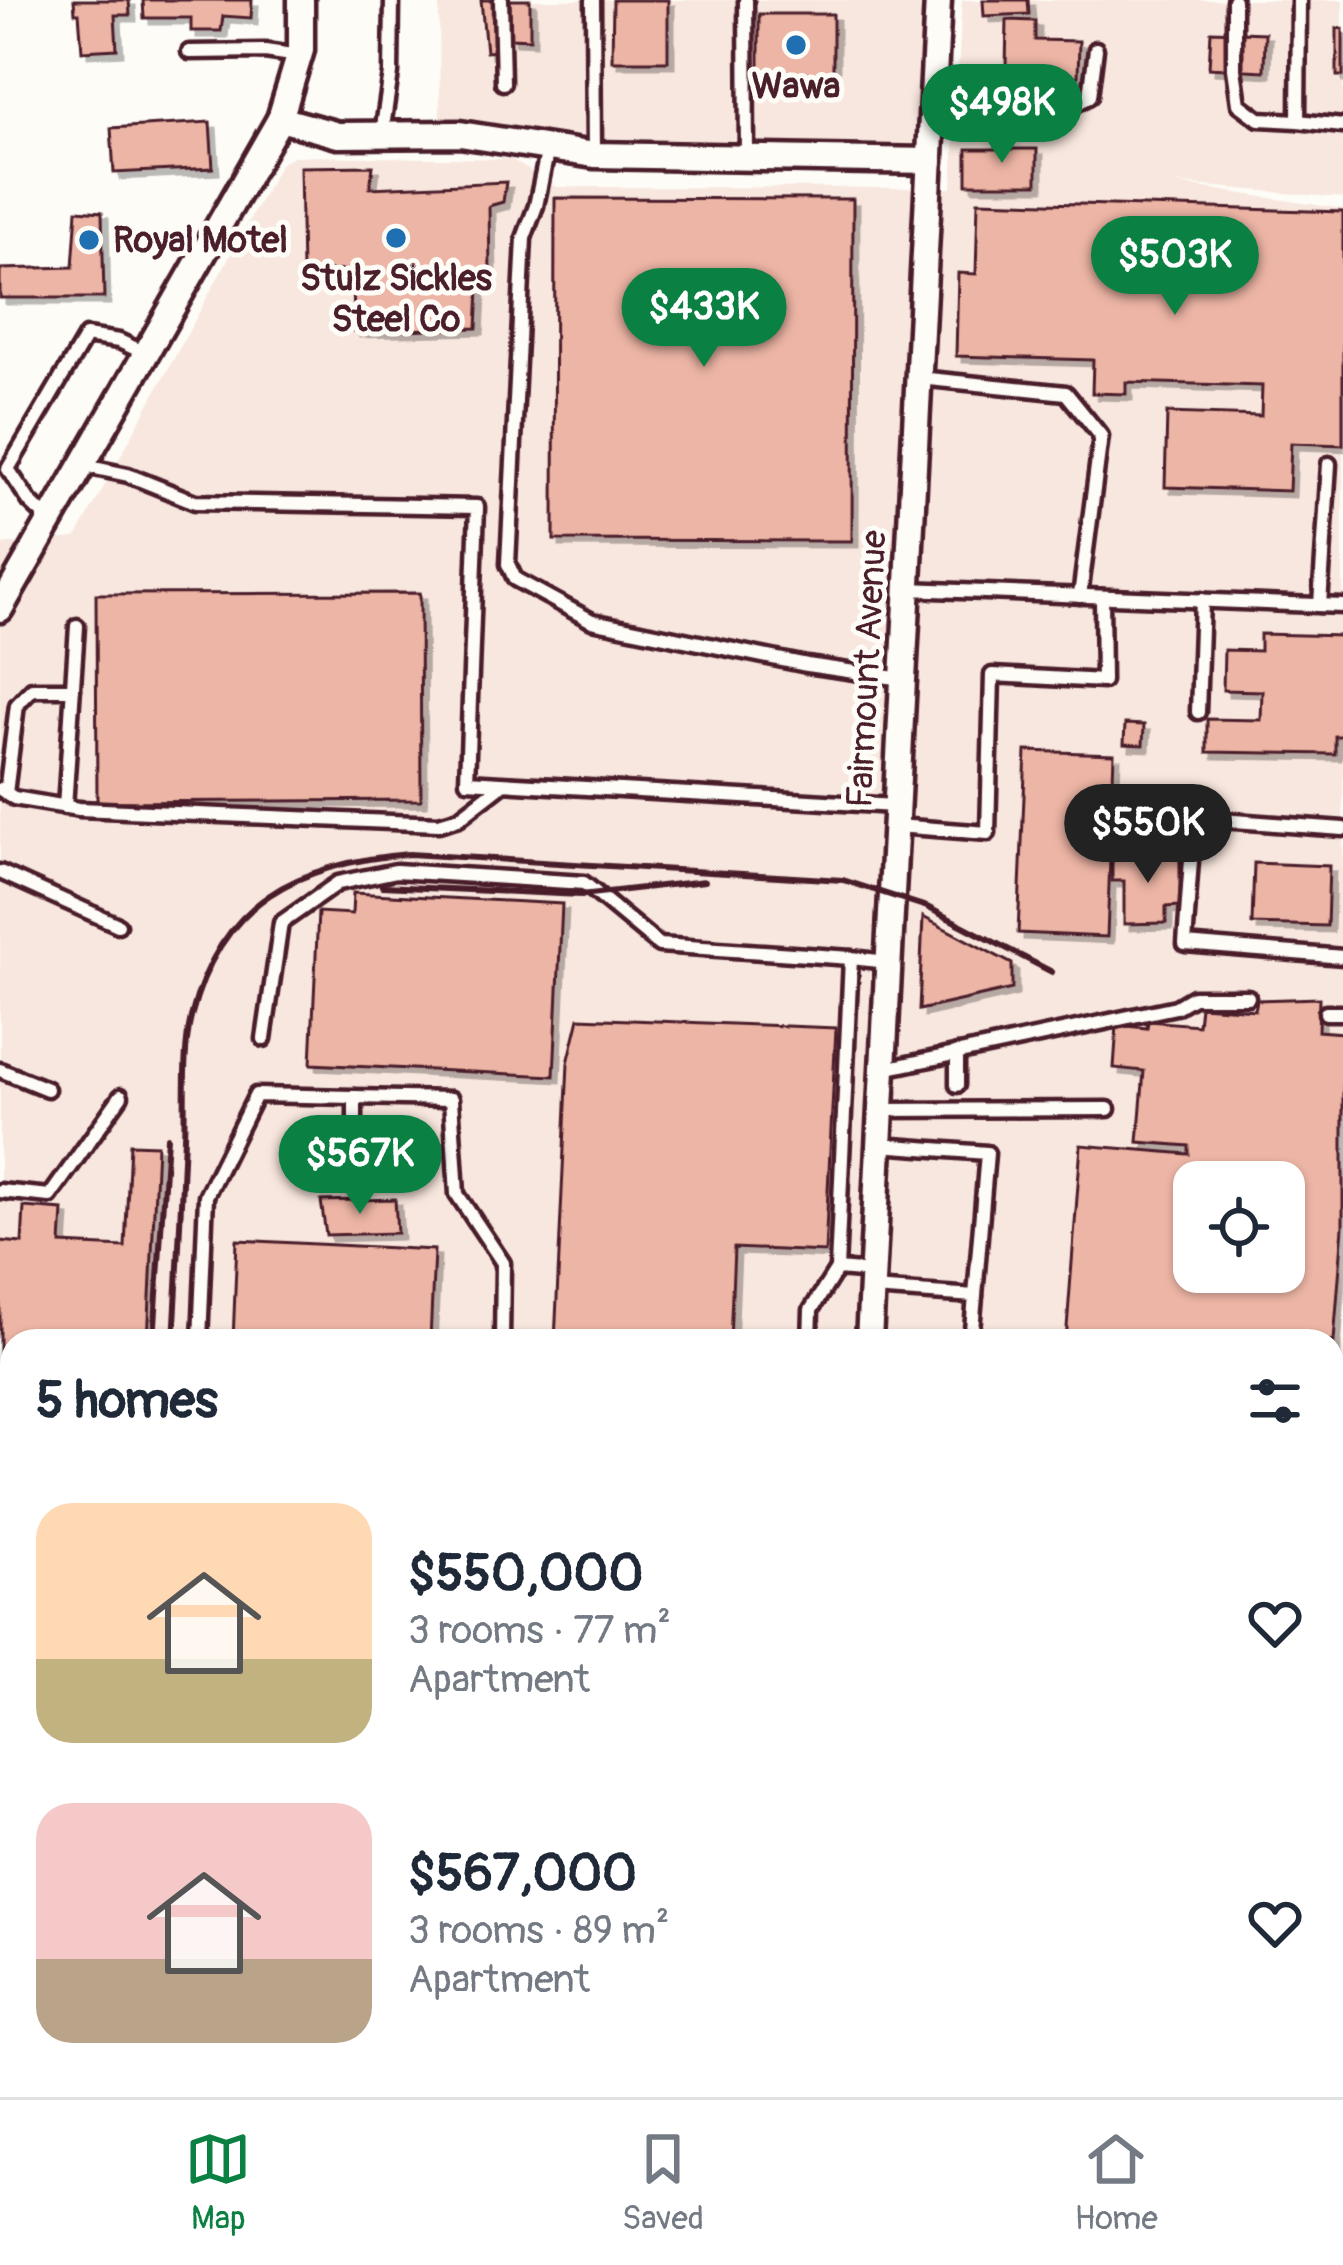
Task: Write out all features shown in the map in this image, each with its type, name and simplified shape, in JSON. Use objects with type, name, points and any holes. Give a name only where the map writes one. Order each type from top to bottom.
[{"type":"street","points":[[0,608],[10,570],[51,522],[85,466],[280,119],[300,56],[301,0]]},
{"type":"street","name":"Fairmount Avenue","points":[[870,1329],[938,0]]},
{"type":"street","points":[[280,119],[338,135],[460,134],[594,155],[930,161]]},
{"type":"lane","points":[[382,134],[391,73],[392,0]]},
{"type":"lane","points":[[502,0],[502,83]]},
{"type":"lane","points":[[592,0],[594,155]]},
{"type":"lane","points":[[746,0],[747,159]]},
{"type":"lane","points":[[1234,0],[1239,104],[1259,119],[1343,126]]},
{"type":"lane","points":[[1298,121],[1299,0]]},
{"type":"lane","points":[[931,128],[1021,128],[1045,122],[1090,96],[1096,49]]},
{"type":"lane","points":[[189,52],[265,51],[300,56]]},
{"type":"lane","points":[[548,148],[524,238],[508,564],[515,580],[592,621],[902,680]]},
{"type":"lane","points":[[51,522],[30,502],[8,469],[86,336],[119,341],[147,354]]},
{"type":"lane","points":[[918,378],[1066,393],[1101,436],[1079,596]]},
{"type":"lane","points":[[1319,605],[1329,464]]},
{"type":"lane","points":[[85,466],[128,475],[195,502],[477,507],[467,782],[895,816],[988,833],[992,675],[1102,681],[1102,597]]},
{"type":"lane","points":[[907,590],[1343,606]]},
{"type":"lane","points":[[1198,712],[1202,600]]},
{"type":"lane","points":[[65,807],[76,626]]},
{"type":"lane","points":[[73,689],[32,689],[17,705],[3,791],[65,807],[439,824],[459,818],[504,783]]},
{"type":"lane","points":[[1343,829],[1194,818],[1185,944],[1343,957]]},
{"type":"lane","points":[[264,1040],[280,923],[338,883],[396,871],[584,883],[659,945],[888,962]]},
{"type":"lane","points":[[0,872],[118,925]]},
{"type":"lane","points":[[810,1329],[811,1310],[837,1269],[851,958]]},
{"type":"lane","points":[[883,1070],[1176,1006],[1193,998],[1247,997]]},
{"type":"lane","points":[[1326,1013],[1343,1013]]},
{"type":"lane","points":[[956,1084],[957,1053]]},
{"type":"lane","points":[[0,1070],[47,1089]]},
{"type":"lane","points":[[200,1329],[206,1196],[256,1095],[451,1100],[457,1194],[503,1263],[502,1329]]},
{"type":"lane","points":[[0,1191],[50,1196],[121,1096]]},
{"type":"lane","points":[[355,1097],[355,1180]]},
{"type":"lane","points":[[881,1110],[1108,1109]]},
{"type":"lane","points":[[879,1145],[987,1153],[972,1329]]},
{"type":"lane","points":[[837,1269],[872,1280],[975,1296]]},
{"type":"shaded area","points":[[439,0],[933,0],[925,150],[605,138],[440,121]]},
{"type":"shaded area","points":[[962,0],[1343,0],[1343,198],[1172,183],[1343,209],[1343,1329],[0,1329],[0,545],[76,538],[280,164],[293,156],[511,159],[556,187],[952,188]]},
{"type":"building","points":[[74,0],[129,0],[130,15],[115,15],[117,49],[82,51]]},
{"type":"building","points":[[143,0],[252,0],[251,18],[223,16],[221,31],[191,31],[191,18],[144,18]]},
{"type":"building","points":[[481,0],[494,0],[499,51],[486,52]]},
{"type":"building","points":[[510,0],[530,0],[530,39],[510,38]]},
{"type":"building","points":[[613,0],[668,0],[668,61],[612,61]]},
{"type":"building","points":[[983,0],[1028,0],[1029,14],[984,16]]},
{"type":"building","name":"Wawa","points":[[759,14],[833,14],[833,76],[769,81],[769,76],[759,77]]},
{"type":"building","points":[[1007,20],[1035,21],[1035,40],[1079,41],[1078,77],[1041,76],[1039,118],[1005,117]]},
{"type":"building","points":[[1337,28],[1343,29],[1343,76],[1337,76]]},
{"type":"building","points":[[1211,31],[1265,33],[1264,71],[1209,68]]},
{"type":"building","points":[[210,122],[213,168],[114,173],[111,128]]},
{"type":"building","points":[[967,149],[1037,149],[1037,184],[967,184]]},
{"type":"building","name":"Stulz Sickles Steel Co","points":[[373,166],[370,188],[506,182],[503,202],[489,206],[490,271],[480,270],[477,328],[354,331],[353,270],[302,272],[300,167]]},
{"type":"building","points":[[555,198],[853,199],[852,541],[554,540]]},
{"type":"building","points":[[978,201],[1343,212],[1343,445],[1291,443],[1289,491],[1165,487],[1167,413],[1261,416],[1262,386],[1126,382],[1126,394],[1092,393],[1093,360],[956,356],[958,273],[976,274]]},
{"type":"building","name":"Royal Motel","points":[[77,210],[102,212],[104,298],[0,298],[0,269],[73,267]]},
{"type":"building","points":[[420,593],[421,800],[97,802],[96,594]]},
{"type":"building","points":[[1260,634],[1343,636],[1343,736],[1335,736],[1335,754],[1207,752],[1207,719],[1261,720],[1262,691],[1223,690],[1224,650],[1260,651]]},
{"type":"building","points":[[1125,724],[1144,725],[1143,745],[1124,744]]},
{"type":"building","points":[[1026,751],[1114,754],[1107,937],[1018,933]]},
{"type":"building","points":[[1180,855],[1180,906],[1166,907],[1166,923],[1124,924],[1124,881],[1112,881],[1112,856]]},
{"type":"building","points":[[1254,863],[1329,866],[1327,926],[1252,924]]},
{"type":"building","points":[[353,893],[562,904],[554,1076],[311,1064],[318,912],[352,914]]},
{"type":"building","points":[[923,917],[1012,964],[1012,989],[919,1010]]},
{"type":"building","points":[[1319,998],[1318,1031],[1343,1033],[1343,1227],[1335,1329],[1067,1329],[1081,1145],[1189,1154],[1189,1146],[1138,1142],[1144,1071],[1114,1068],[1117,1025],[1147,1028],[1148,1021],[1198,1025],[1200,1006],[1255,1010],[1257,1000]]},
{"type":"building","points":[[579,1018],[836,1028],[825,1252],[734,1248],[731,1329],[556,1329],[568,1063]]},
{"type":"building","points":[[130,1144],[157,1145],[149,1329],[0,1329],[0,1241],[22,1243],[24,1207],[63,1210],[61,1244],[125,1247]]},
{"type":"building","points":[[395,1199],[397,1233],[326,1235],[321,1201]]},
{"type":"building","points":[[237,1240],[434,1250],[431,1329],[233,1329]]},
{"type":"railway","points":[[175,1329],[185,1062],[191,1017],[204,977],[243,917],[269,895],[299,879],[332,867],[409,854],[843,880],[927,907],[1052,972]]},
{"type":"railway","points":[[382,886],[581,895],[705,881]]},
{"type":"railway","points":[[155,1329],[167,1137]]},
{"type":"place","name":"Wawa","points":[[796,45]]},
{"type":"place","name":"Stulz Sickles Steel Co","points":[[396,238]]},
{"type":"place","name":"Royal Motel","points":[[89,240]]}]
